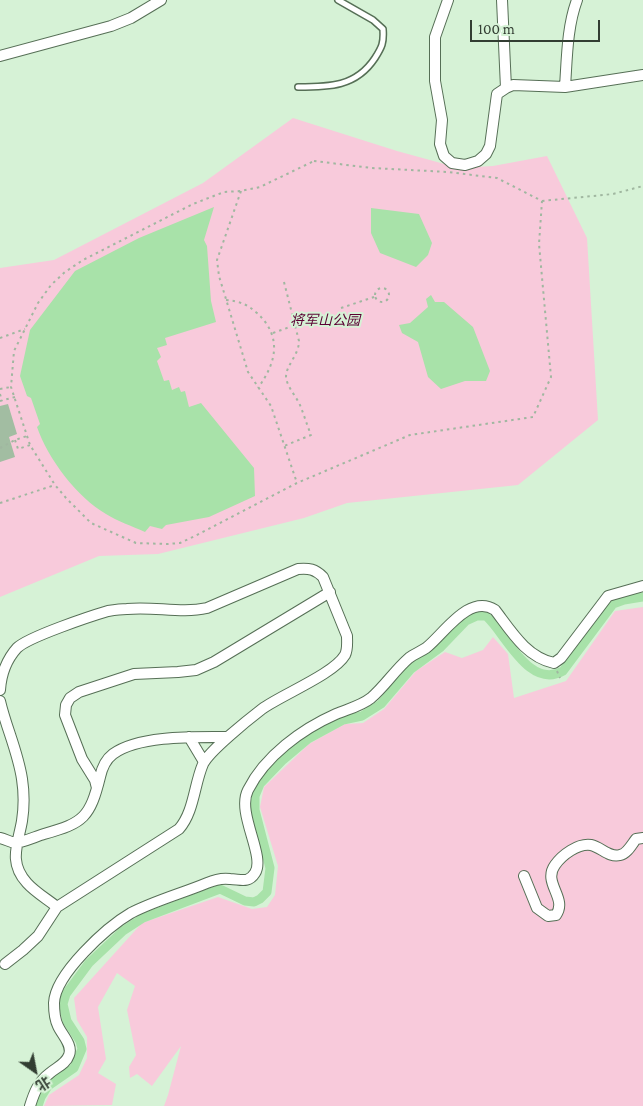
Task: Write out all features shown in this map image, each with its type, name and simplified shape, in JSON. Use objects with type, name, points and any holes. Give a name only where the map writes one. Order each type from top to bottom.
[{"type":"street","points":[[0,56],[111,26],[131,18],[161,0]]},
{"type":"street","points":[[448,0],[436,36],[436,81],[442,120],[440,144],[444,156],[452,163],[465,165],[478,161],[486,154],[490,146],[497,94],[506,88],[513,85],[565,87],[643,75]]},
{"type":"street","points":[[502,0],[506,88]]},
{"type":"street","points":[[565,87],[569,38],[573,10],[577,0]]},
{"type":"street","points":[[0,690],[4,670],[10,658],[18,647],[31,639],[110,611],[150,608],[193,611],[207,608],[298,569],[308,568],[318,571],[324,577],[347,636],[348,645],[345,655],[338,663],[321,675],[263,708],[228,737],[204,762],[186,818],[179,829],[57,906],[38,936],[5,964]]},
{"type":"street","points":[[30,1106],[36,1087],[49,1074],[64,1064],[70,1053],[69,1045],[58,1026],[54,1002],[59,985],[69,969],[112,926],[132,913],[213,880],[231,878],[242,881],[250,879],[256,872],[258,863],[246,808],[246,792],[272,756],[301,732],[336,714],[358,706],[371,698],[410,657],[425,648],[462,613],[471,608],[483,605],[490,606],[528,651],[543,660],[554,663],[561,658],[608,596],[643,586]]},
{"type":"street","points":[[97,788],[95,780],[82,759],[65,715],[66,705],[70,698],[80,692],[134,674],[196,670],[214,662],[330,592]]},
{"type":"street","points":[[0,701],[22,778],[24,806],[16,843],[16,863],[20,874],[27,884],[57,906]]},
{"type":"street","points":[[0,838],[16,843],[79,822],[88,813],[93,802],[102,766],[111,755],[124,748],[140,743],[189,737],[228,737]]},
{"type":"street","points":[[189,737],[204,762]]},
{"type":"street","points":[[524,876],[537,908],[548,916],[556,915],[560,909],[560,903],[551,881],[550,873],[555,864],[568,853],[584,846],[592,845],[612,855],[620,855],[626,852],[636,839],[643,838]]},
{"type":"lane","points":[[298,86],[328,87],[354,79],[367,70],[384,41],[383,30],[373,20],[338,0]]},
{"type":"path","points":[[542,201],[539,244],[551,376],[533,417],[410,435],[296,483],[180,543],[136,543],[91,523],[55,485],[30,445],[11,387],[14,352],[38,302],[51,285],[65,272],[83,260],[193,204],[224,192],[260,187],[314,161],[372,168],[448,172],[496,178],[542,201],[613,194],[643,186]]},
{"type":"path","points":[[241,191],[217,260],[225,300],[248,372],[271,406],[296,483]]},
{"type":"path","points":[[284,282],[299,341],[299,350],[288,368],[286,378],[311,435],[284,446]]},
{"type":"path","points":[[378,288],[383,288],[389,292],[389,297],[384,302],[380,302],[375,297],[375,292],[378,288]]},
{"type":"path","points":[[341,308],[375,297]]},
{"type":"path","points":[[225,300],[240,301],[252,309],[264,320],[273,333],[275,349],[272,364],[258,388]]},
{"type":"path","points":[[273,333],[298,324]]},
{"type":"path","points":[[0,338],[25,329]]},
{"type":"path","points":[[0,389],[11,387]]},
{"type":"path","points":[[0,394],[1,401],[15,397]]},
{"type":"path","points":[[0,448],[27,436]]},
{"type":"path","points":[[15,440],[18,449],[30,445]]},
{"type":"path","points":[[0,503],[55,485]]},
{"type":"path","points":[[556,669],[560,678]]},
{"type":"green space","name":"将军山公园","points":[[293,118],[397,151],[459,168],[493,166],[547,156],[587,238],[598,420],[518,485],[347,503],[304,518],[158,554],[99,556],[0,597],[0,268],[54,260],[203,183]]},
{"type":"green space","points":[[643,607],[643,1106],[164,1106],[181,1046],[152,1086],[137,1074],[130,1078],[129,1067],[136,1055],[127,1010],[135,986],[117,973],[98,1007],[106,1059],[98,1073],[116,1084],[112,1105],[44,1106],[49,1095],[79,1075],[87,1058],[87,1037],[77,1020],[74,998],[142,923],[218,897],[252,909],[267,907],[275,895],[278,866],[260,807],[264,787],[309,744],[345,724],[363,723],[384,709],[416,671],[445,652],[462,658],[483,650],[493,637],[508,654],[514,698],[566,681],[615,611]]},
{"type":"shaded area","points":[[214,207],[204,240],[207,246],[211,301],[216,322],[165,338],[167,345],[157,348],[161,357],[157,361],[164,381],[169,380],[172,390],[179,387],[181,392],[185,391],[189,407],[201,403],[254,468],[255,496],[209,517],[166,525],[162,529],[150,526],[145,532],[115,519],[95,507],[65,476],[48,452],[42,439],[37,427],[40,424],[31,398],[27,396],[20,376],[30,330],[75,271],[139,238]]},
{"type":"shaded area","points":[[371,208],[419,214],[432,243],[428,255],[416,267],[380,253],[371,233]]},
{"type":"shaded area","points":[[431,295],[435,302],[444,302],[473,327],[490,371],[486,381],[465,381],[441,389],[428,377],[418,342],[402,333],[399,325],[410,323],[428,307],[426,299]]},
{"type":"building","points":[[8,404],[17,434],[9,437],[15,457],[0,462],[0,406]]},
{"type":"waterway","points":[[38,1106],[48,1086],[74,1068],[82,1049],[80,1041],[67,1021],[63,1004],[66,994],[89,963],[123,931],[143,918],[220,889],[245,901],[254,902],[267,892],[270,868],[255,810],[255,796],[260,784],[283,760],[308,739],[343,720],[362,716],[381,704],[411,669],[441,647],[466,621],[477,616],[486,616],[529,667],[539,673],[551,675],[563,671],[613,604],[643,597]]}]
